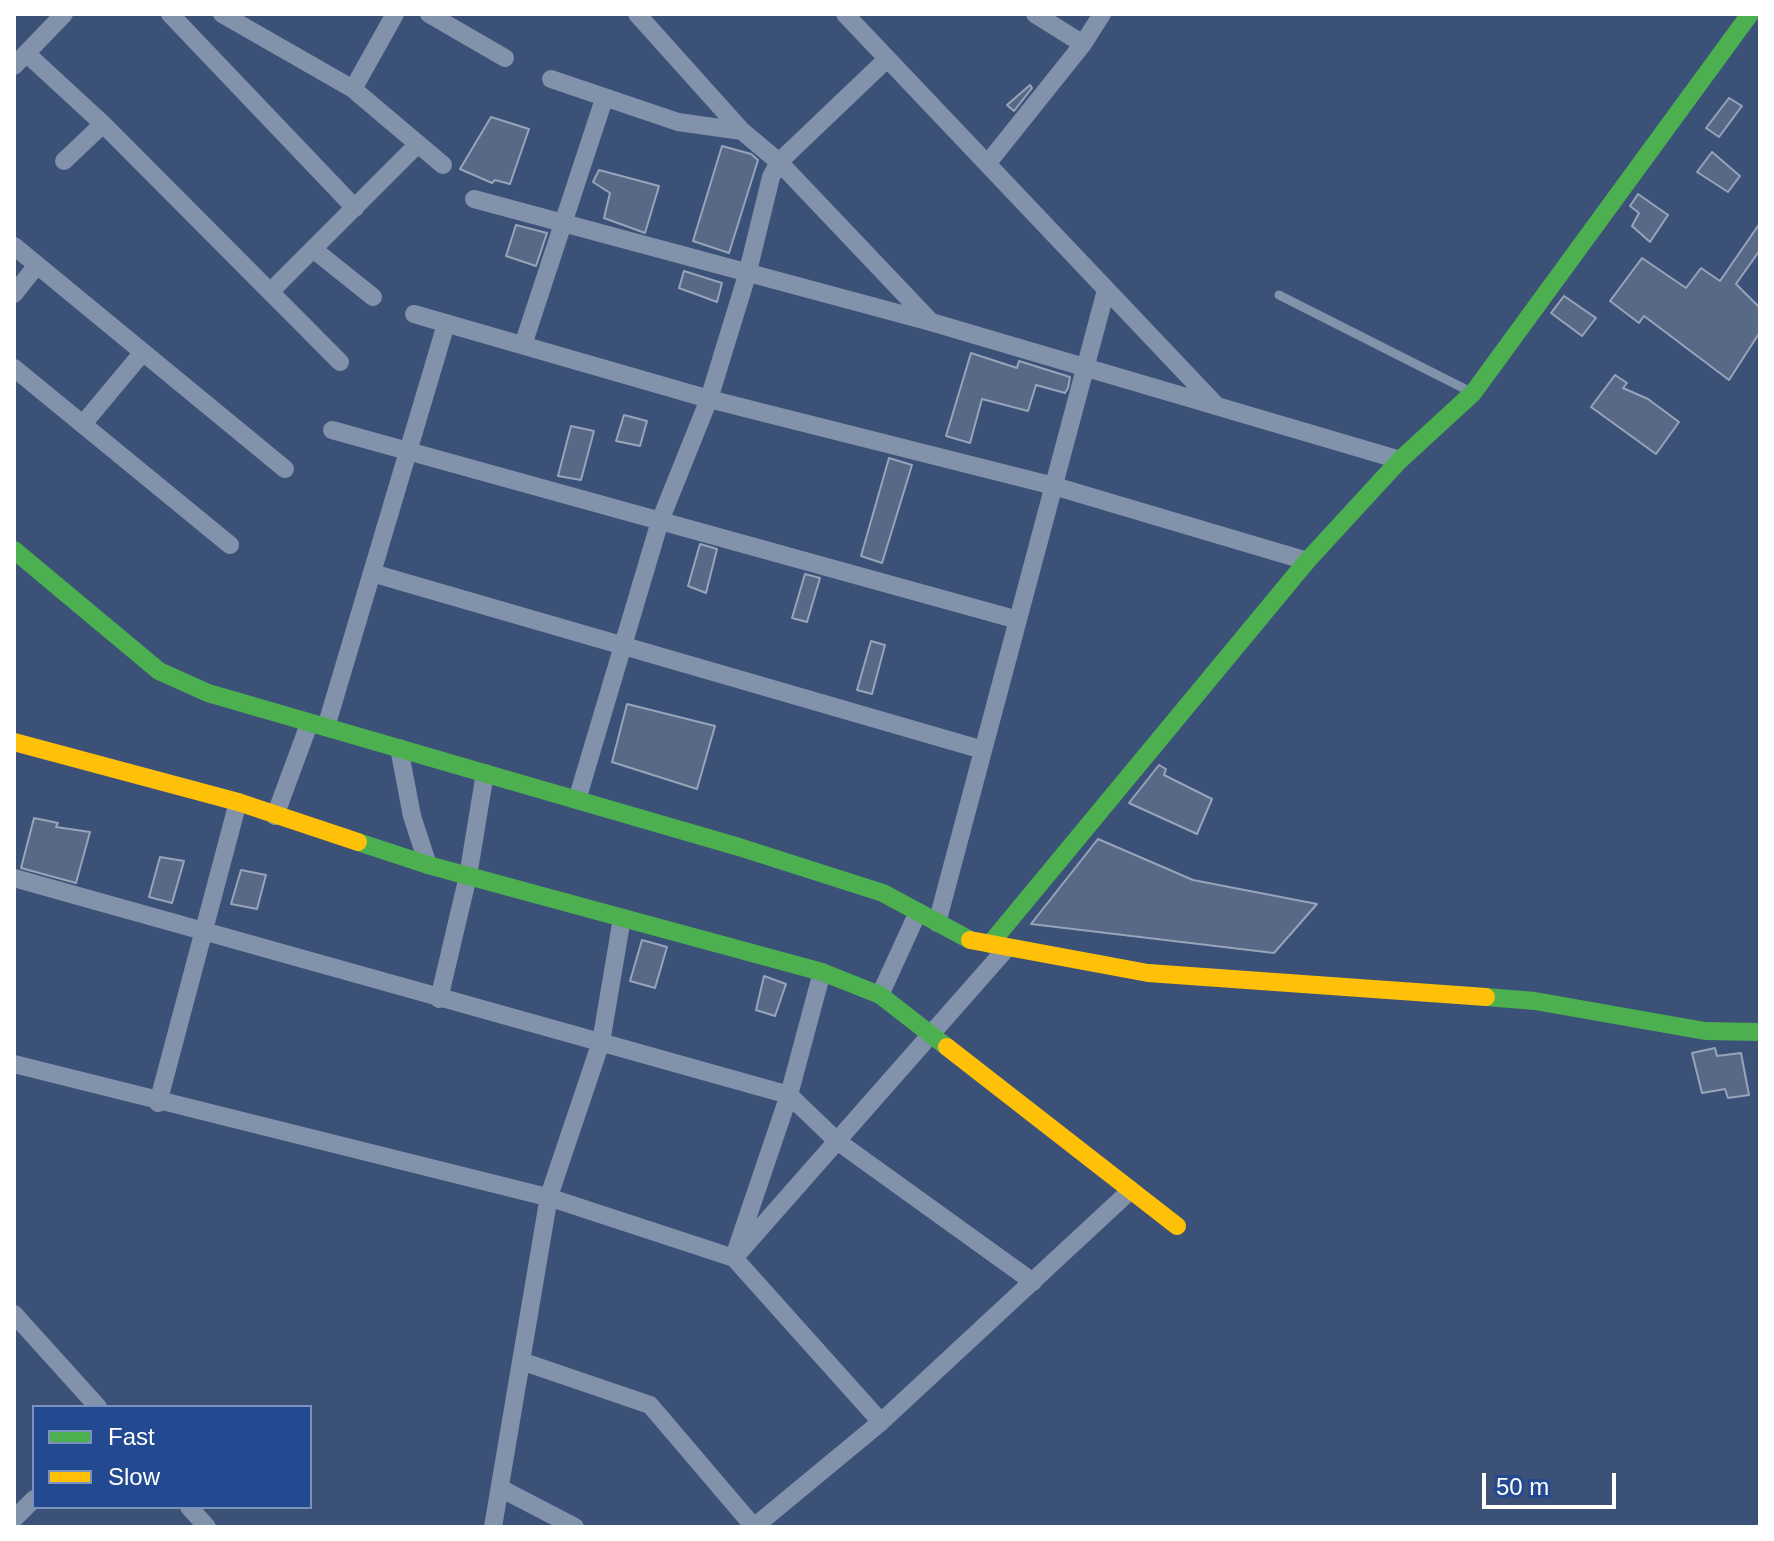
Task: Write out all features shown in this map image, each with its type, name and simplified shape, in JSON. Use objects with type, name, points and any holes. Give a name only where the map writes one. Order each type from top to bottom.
[{"type":"street","points":[[64,14],[20,59],[103,124],[340,362]]},
{"type":"street","points":[[170,14],[355,208]]},
{"type":"street","points":[[222,14],[353,89],[443,165]]},
{"type":"street","points":[[353,89],[395,14]]},
{"type":"street","points":[[429,14],[505,58]]},
{"type":"street","points":[[637,14],[742,131],[779,162],[931,322]]},
{"type":"street","points":[[845,14],[1215,405]]},
{"type":"street","points":[[1035,14],[1083,44]]},
{"type":"street","points":[[987,164],[1083,44],[1102,14]]},
{"type":"street","points":[[734,1258],[931,1034],[1307,561],[1400,460],[1473,393],[1750,14]]},
{"type":"street","points":[[577,800],[660,521],[709,399],[747,275],[771,177],[779,162],[887,59]]},
{"type":"street","points":[[551,79],[678,122],[742,131]]},
{"type":"street","points":[[523,345],[604,99]]},
{"type":"street","points":[[64,161],[103,124]]},
{"type":"street","points":[[270,292],[418,144]]},
{"type":"street","points":[[474,199],[747,275],[931,322],[1400,460]]},
{"type":"street","points":[[14,246],[285,469]]},
{"type":"street","points":[[313,249],[373,297]]},
{"type":"street","points":[[14,294],[37,265]]},
{"type":"street","points":[[937,923],[1106,290]]},
{"type":"street","points":[[414,314],[709,399],[1054,486],[1307,561]]},
{"type":"street","points":[[275,816],[318,726],[372,573],[446,324]]},
{"type":"street","points":[[83,424],[143,352]]},
{"type":"street","points":[[14,368],[230,545]]},
{"type":"street","points":[[332,430],[1018,620]]},
{"type":"street","points":[[14,550],[159,671],[208,693],[883,893],[963,938],[1148,973],[1535,1001],[1705,1031],[1760,1032]]},
{"type":"street","points":[[372,573],[983,750]]},
{"type":"street","points":[[14,742],[238,802],[428,865],[822,972],[880,995],[1177,1226]]},
{"type":"street","points":[[399,748],[409,805],[428,865]]},
{"type":"street","points":[[439,999],[468,876],[485,773]]},
{"type":"street","points":[[158,1103],[238,802]]},
{"type":"street","points":[[14,878],[789,1095],[837,1141],[1033,1282]]},
{"type":"street","points":[[880,995],[918,912]]},
{"type":"street","points":[[493,1527],[551,1198],[601,1042],[622,918]]},
{"type":"street","points":[[734,1258],[789,1095],[822,972]]},
{"type":"street","points":[[14,1064],[158,1103],[551,1198],[734,1258],[881,1422]]},
{"type":"street","points":[[521,1361],[650,1405],[754,1527],[881,1422],[1131,1190]]},
{"type":"street","points":[[14,1314],[96,1405]]},
{"type":"street","points":[[500,1488],[575,1527]]},
{"type":"street","points":[[14,1519],[32,1501]]},
{"type":"street","points":[[191,1509],[207,1527]]},
{"type":"lane","points":[[1279,295],[1473,393]]},
{"type":"building","points":[[1030,85],[1032,88],[1014,111],[1007,105]]},
{"type":"building","points":[[1729,98],[1742,106],[1719,137],[1706,128]]},
{"type":"building","points":[[491,117],[529,129],[510,184],[495,180],[492,183],[460,169]]},
{"type":"building","points":[[722,146],[751,154],[758,160],[729,253],[693,241]]},
{"type":"building","points":[[1712,152],[1740,176],[1728,192],[1697,172]]},
{"type":"building","points":[[599,170],[659,186],[645,233],[604,218],[610,193],[593,182]]},
{"type":"building","points":[[1638,194],[1668,215],[1650,242],[1632,226],[1639,213],[1630,206]]},
{"type":"building","points":[[1760,223],[1760,250],[1736,284],[1760,308],[1760,332],[1729,380],[1644,316],[1639,323],[1610,301],[1642,258],[1686,288],[1701,268],[1720,281]]},
{"type":"building","points":[[516,225],[547,233],[536,266],[506,256]]},
{"type":"building","points":[[684,271],[722,283],[717,302],[679,288]]},
{"type":"building","points":[[1564,296],[1596,318],[1582,336],[1551,313]]},
{"type":"building","points":[[971,353],[1017,368],[1019,361],[1070,377],[1068,388],[1065,393],[1036,385],[1028,411],[982,399],[970,443],[946,436]]},
{"type":"building","points":[[1615,375],[1627,383],[1623,388],[1648,399],[1679,422],[1656,454],[1591,407]]},
{"type":"building","points":[[624,415],[647,421],[640,446],[616,441]]},
{"type":"building","points":[[571,426],[594,431],[581,480],[558,476]]},
{"type":"building","points":[[889,458],[912,465],[882,563],[861,556]]},
{"type":"building","points":[[700,544],[717,549],[706,593],[688,586]]},
{"type":"building","points":[[805,574],[820,578],[807,622],[792,618]]},
{"type":"building","points":[[871,641],[885,645],[872,694],[857,690]]},
{"type":"building","points":[[627,704],[715,726],[697,789],[612,762]]},
{"type":"building","points":[[1159,765],[1166,769],[1164,775],[1212,799],[1197,834],[1129,803]]},
{"type":"building","points":[[34,818],[58,823],[56,827],[90,832],[76,883],[21,868]]},
{"type":"building","points":[[1098,839],[1193,880],[1317,904],[1274,953],[1031,924]]},
{"type":"building","points":[[160,857],[184,861],[172,903],[149,897]]},
{"type":"building","points":[[241,870],[266,875],[257,909],[231,904]]},
{"type":"building","points":[[642,940],[667,947],[655,988],[630,981]]},
{"type":"building","points":[[764,976],[786,984],[775,1016],[756,1010]]},
{"type":"building","points":[[1715,1048],[1717,1056],[1741,1053],[1749,1095],[1728,1098],[1725,1089],[1702,1093],[1692,1053]]},
{"type":"traffic: fast","points":[[990,944],[1307,561],[1400,460],[1473,393],[1750,14]]},
{"type":"traffic: fast","points":[[14,550],[159,671],[208,693],[739,847],[883,893],[970,940]]},
{"type":"traffic: fast","points":[[358,842],[428,865],[822,972],[880,995],[947,1047]]},
{"type":"traffic: fast","points":[[1486,997],[1535,1001],[1705,1031],[1760,1032]]},
{"type":"traffic: slow","points":[[14,742],[238,802],[358,842]]},
{"type":"traffic: slow","points":[[970,940],[1148,973],[1486,997]]},
{"type":"traffic: slow","points":[[947,1047],[1177,1226]]}]
